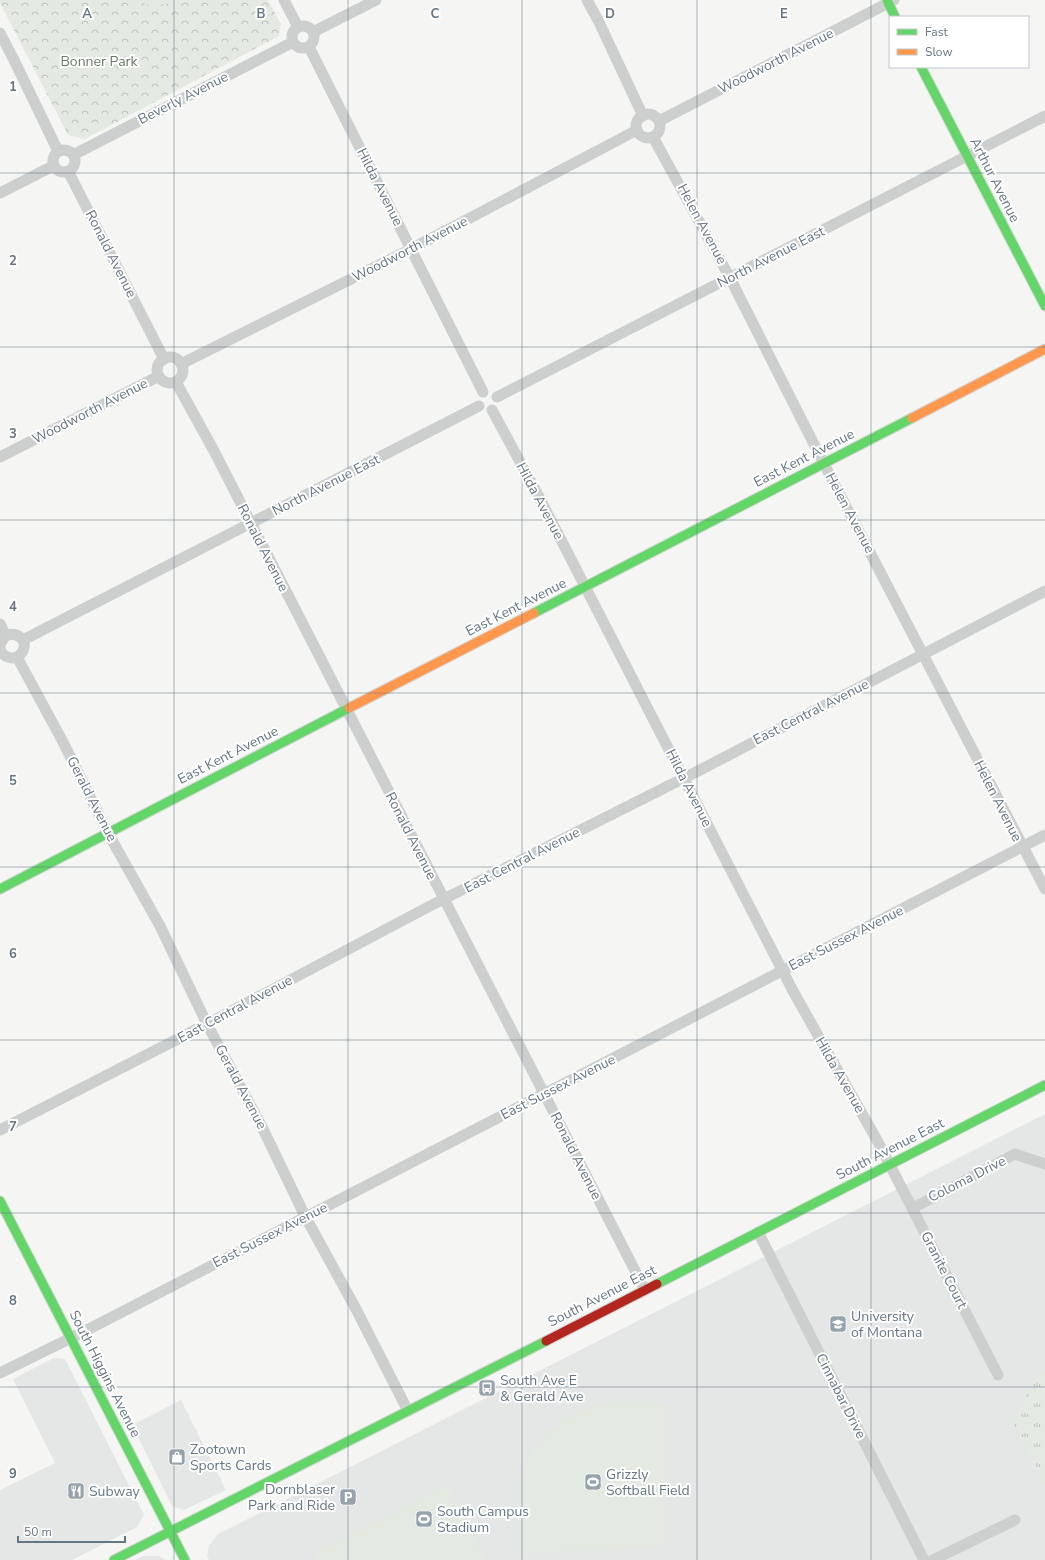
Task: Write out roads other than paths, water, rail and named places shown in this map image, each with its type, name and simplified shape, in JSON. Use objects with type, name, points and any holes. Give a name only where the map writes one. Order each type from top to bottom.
[{"type":"street","points":[[284,0],[298,27]]},
{"type":"street","points":[[313,32],[376,0]]},
{"type":"street","points":[[587,0],[598,20],[643,116]]},
{"type":"street","points":[[890,1],[895,16]]},
{"type":"street","name":"Woodworth Avenue","points":[[659,121],[890,1]]},
{"type":"street","points":[[298,27],[308,27],[313,32],[314,42],[309,47],[301,48],[293,42],[293,33],[298,27]]},
{"type":"street","points":[[0,32],[58,151]]},
{"type":"street","name":"Beverly Avenue","points":[[73,155],[293,42]]},
{"type":"street","name":"Hilda Avenue","points":[[309,47],[412,249],[450,330],[483,392]]},
{"type":"street","name":"Arthur Avenue","points":[[922,68],[1045,306]]},
{"type":"street","points":[[649,114],[653,115],[659,121],[660,128],[653,137],[646,138],[639,134],[637,130],[637,123],[643,116],[649,114]]},
{"type":"street","name":"North Avenue East","points":[[497,397],[1045,116]]},
{"type":"street","name":"Woodworth Avenue","points":[[181,364],[412,249],[637,130]]},
{"type":"street","name":"Helen Avenue","points":[[653,137],[730,278],[824,464],[1045,889]]},
{"type":"street","points":[[66,150],[73,155],[75,164],[68,171],[59,171],[53,166],[52,158],[58,151],[66,150]]},
{"type":"street","points":[[0,193],[53,166]]},
{"type":"street","name":"Ronald Avenue","points":[[68,171],[164,359]]},
{"type":"street","name":"East Kent Avenue","points":[[0,889],[1045,349]]},
{"type":"street","points":[[173,358],[181,364],[183,370],[182,375],[176,382],[165,382],[159,376],[158,366],[164,359],[173,358]]},
{"type":"street","name":"Woodworth Avenue","points":[[0,458],[159,376]]},
{"type":"street","name":"Ronald Avenue","points":[[176,382],[214,451],[250,524],[645,1290]]},
{"type":"street","points":[[483,392],[492,392],[497,397],[497,404],[492,410],[484,411],[478,406],[478,398],[483,392]]},
{"type":"street","name":"North Avenue East","points":[[23,640],[478,406]]},
{"type":"street","name":"Hilda Avenue","points":[[492,410],[538,495],[783,971],[890,1165]]},
{"type":"street","name":"East Central Avenue","points":[[0,1130],[207,1024],[444,899],[683,778],[1045,591]]},
{"type":"street","points":[[0,624],[1,647],[6,657],[17,657],[22,654],[24,650],[23,640],[16,634],[1,647]]},
{"type":"street","name":"Gerald Avenue","points":[[17,657],[63,742],[108,833],[160,926],[207,1024],[261,1125],[305,1216],[356,1309],[408,1411]]},
{"type":"street","name":"East Sussex Avenue","points":[[0,1373],[71,1338],[1045,835]]},
{"type":"street","name":"South Avenue East","points":[[114,1560],[1045,1085]]},
{"type":"street","name":"Coloma Drive","points":[[913,1208],[1015,1154],[1045,1164]]},
{"type":"street","name":"Granite Court","points":[[890,1165],[998,1375]]},
{"type":"street","name":"South Higgins Avenue","points":[[0,1201],[185,1560]]},
{"type":"street","name":"Cinnabar Drive","points":[[758,1232],[924,1560]]},
{"type":"street","points":[[933,1560],[1015,1520]]},
{"type":"place","name":"University of Montana","points":[[838,1324]]},
{"type":"place","name":"South Ave E & Gerald Ave","points":[[487,1388]]},
{"type":"place","name":"Zootown Sports Cards","points":[[177,1457]]},
{"type":"place","name":"Grizzly Softball Field","points":[[593,1482]]},
{"type":"place","name":"Subway","points":[[76,1491]]},
{"type":"place","name":"Dornblaser Park and Ride","points":[[348,1497]]},
{"type":"place","name":"South Campus Stadium","points":[[424,1519]]},
{"type":"park label","name":"Bonner Park","points":[[99,61]]}]
